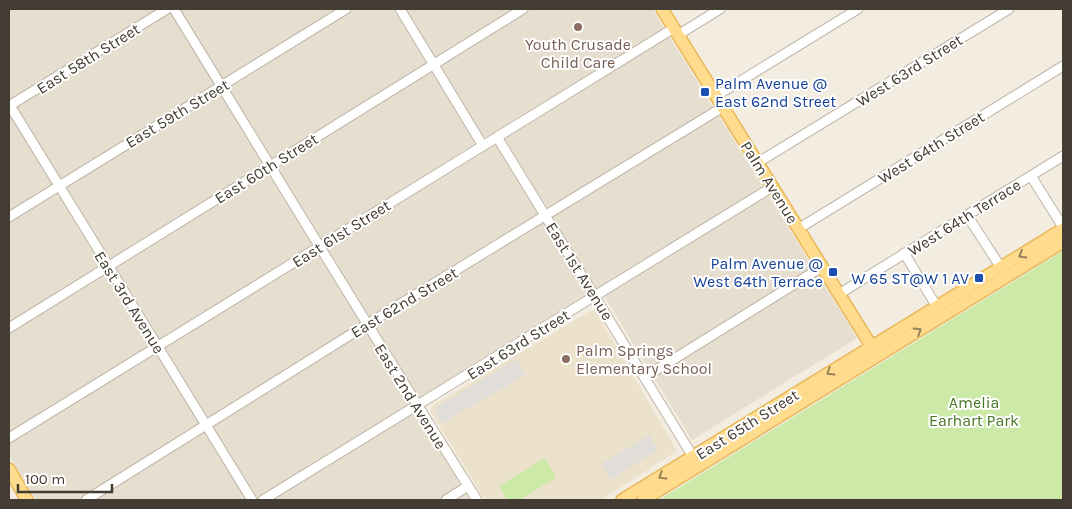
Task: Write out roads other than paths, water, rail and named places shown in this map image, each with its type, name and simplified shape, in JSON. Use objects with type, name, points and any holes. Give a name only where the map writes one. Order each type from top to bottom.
[{"type":"main road","name":"Palm Avenue","points":[[662,9],[874,351]]},
{"type":"main road","points":[[874,351],[1004,272],[1063,228]]},
{"type":"main road","points":[[874,351],[937,307],[1063,242]]},
{"type":"main road","name":"East 65th Street","points":[[622,500],[696,459],[874,351]]},
{"type":"main road","name":"East 65th Street","points":[[643,500],[696,459]]},
{"type":"main road","points":[[9,470],[27,500]]},
{"type":"street","name":"East 58th Street","points":[[9,105],[167,9]]},
{"type":"street","name":"East 2nd Avenue","points":[[174,9],[320,246],[366,325],[477,500]]},
{"type":"street","name":"East 59th Street","points":[[9,217],[346,9]]},
{"type":"street","points":[[400,9],[483,146]]},
{"type":"street","name":"East 60th Street","points":[[9,328],[107,265],[271,166],[523,9]]},
{"type":"street","name":"East 61st Street","points":[[9,438],[497,137],[676,31],[720,9]]},
{"type":"street","points":[[716,96],[858,9]]},
{"type":"street","name":"West 63rd Street","points":[[757,163],[1009,9]]},
{"type":"street","name":"West 64th Street","points":[[798,228],[1063,66]]},
{"type":"street","name":"East 3rd Avenue","points":[[9,105],[252,500]]},
{"type":"street","name":"East 62nd Street","points":[[86,500],[366,325],[723,107]]},
{"type":"street","name":"East 1st Avenue","points":[[497,137],[696,459]]},
{"type":"street","name":"West 64th Terrace","points":[[838,294],[1063,156]]},
{"type":"street","points":[[1031,176],[1063,228]]},
{"type":"street","name":"East 63rd Street","points":[[263,500],[772,187]]},
{"type":"street","points":[[967,215],[1004,272]]},
{"type":"street","points":[[904,254],[937,307]]},
{"type":"street","points":[[645,376],[822,267]]},
{"type":"street","points":[[446,500],[468,486]]},
{"type":"place","name":"Youth Crusade Child Care","points":[[578,27]]},
{"type":"place","name":"Palm Avenue @ East 62nd Street","points":[[705,92]]},
{"type":"place","name":"Palm Avenue @ West 64th Terrace","points":[[833,272]]},
{"type":"place","name":"W 65 ST@W 1 AV","points":[[979,278]]},
{"type":"place","name":"Palm Springs Elementary School","points":[[566,359]]},
{"type":"park label","name":"Amelia Earhart Park","points":[[974,411]]}]
